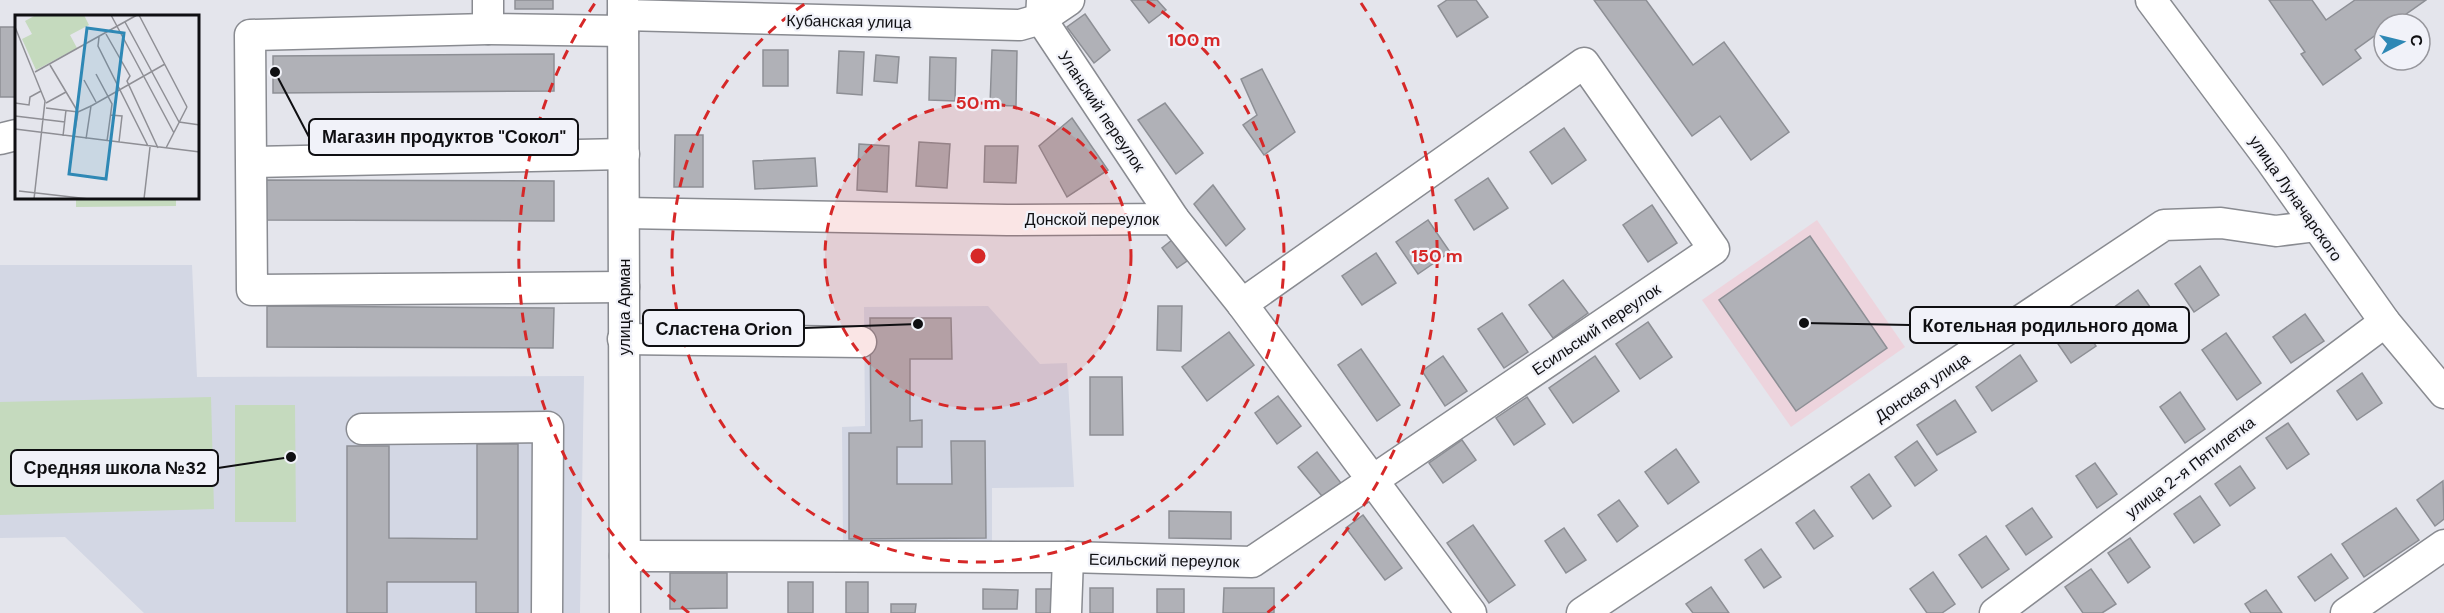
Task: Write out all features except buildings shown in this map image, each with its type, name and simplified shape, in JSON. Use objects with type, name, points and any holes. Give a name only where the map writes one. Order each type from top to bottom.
[{"type":"street","name":"Кубанская улица","points":[[252,162],[250,35],[488,14],[1020,25],[1041,10],[1069,0]]},
{"type":"street","name":"улица Луначарского","points":[[2151,0],[2385,322],[2444,393]]},
{"type":"street","name":"Уланский переулок","points":[[1041,10],[1174,219]]},
{"type":"street","name":"улица Арман","points":[[623,15],[625,613]]},
{"type":"street","name":"Есильский переулок","points":[[625,556],[1068,557],[1251,562],[1308,526],[1372,480],[1714,249],[1584,63],[1242,304]]},
{"type":"street","points":[[0,139],[15,135]]},
{"type":"street","points":[[624,154],[252,162],[252,290],[624,287]]},
{"type":"street","name":"Донской переулок","points":[[625,213],[1006,220],[1174,219],[1242,304],[1471,613]]},
{"type":"street","name":"Донская улица","points":[[1582,613],[2164,225],[2221,224],[2276,231],[2316,226]]},
{"type":"street","name":"улица 2-я Пятилетка","points":[[1995,613],[2385,322]]},
{"type":"street","points":[[623,339],[861,342]]},
{"type":"street","points":[[362,429],[548,427],[547,613]]},
{"type":"street","points":[[2346,613],[2444,545]]},
{"type":"street","points":[[1066,613],[1068,557]]},
{"type":"shaded area","points":[[1817,220],[1905,347],[1791,427],[1702,300]]},
{"type":"shaded area","points":[[0,265],[192,265],[197,377],[584,376],[580,613],[144,613],[65,537],[0,538]]},
{"type":"shaded area","points":[[988,306],[1040,364],[1067,363],[1074,487],[992,488],[992,544],[843,545],[842,427],[865,426],[864,307]]},
{"type":"green space","points":[[76,200],[176,200],[176,206],[76,207]]},
{"type":"green space","points":[[211,397],[214,509],[0,515],[0,402]]},
{"type":"green space","points":[[235,405],[295,405],[296,522],[235,522]]},
{"type":"place","name":"Магазин продуктов \"Сокол\"","points":[[275,72]]},
{"type":"place","name":"Котельная родильного дома","points":[[1804,323]]},
{"type":"place","name":"Сластена Orion","points":[[918,324]]},
{"type":"place","name":"Средняя школа №32","points":[[291,457]]}]
